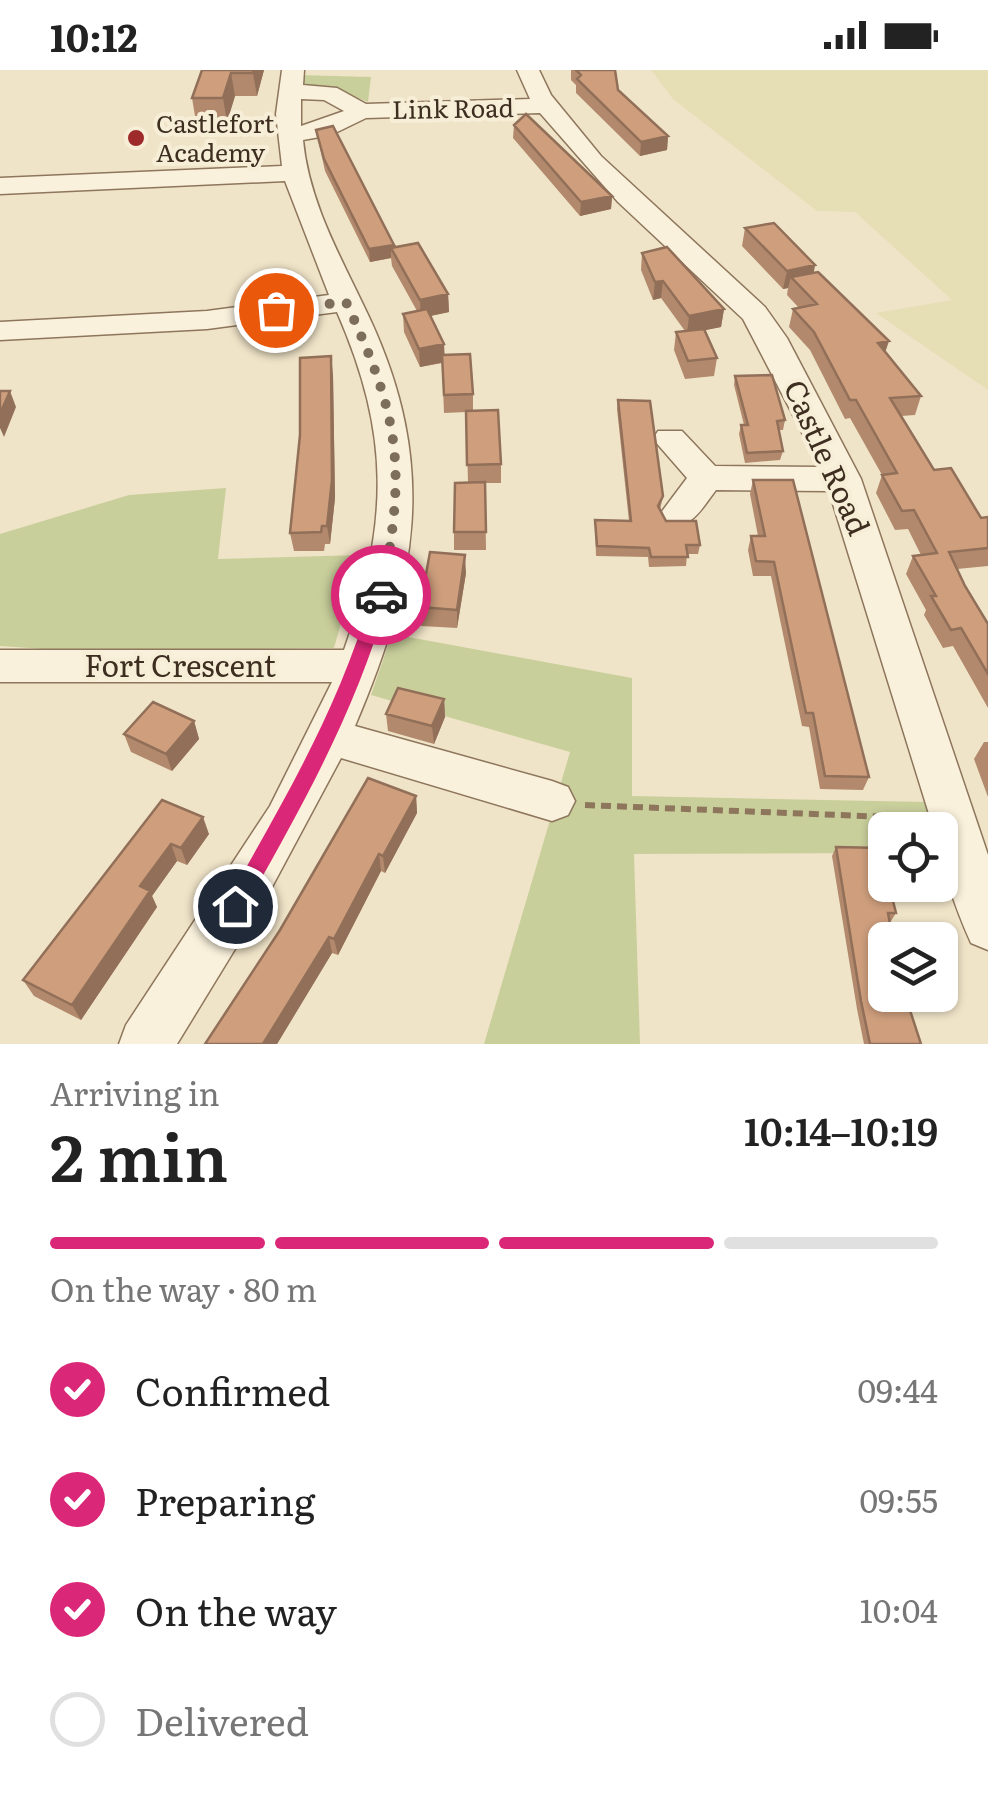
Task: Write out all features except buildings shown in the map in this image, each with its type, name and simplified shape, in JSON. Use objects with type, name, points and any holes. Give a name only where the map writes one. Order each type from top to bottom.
[{"type":"street","name":"Castle Road","points":[[528,70],[532,87],[545,106],[598,165],[754,313],[772,338],[842,479],[954,812]]},
{"type":"street","name":"Link Road","points":[[291,81],[330,94],[362,111]]},
{"type":"street","points":[[145,1044],[256,874],[330,737],[360,666],[391,546],[397,480],[395,438],[386,394],[346,302],[292,154],[291,81]]},
{"type":"street","name":"Link Road","points":[[0,186],[292,154],[322,130],[362,111],[545,106]]},
{"type":"street","points":[[0,330],[207,320],[346,302]]},
{"type":"street","points":[[670,438],[706,478],[842,479]]},
{"type":"street","points":[[678,514],[706,478]]},
{"type":"street","name":"Fort Crescent","points":[[0,666],[360,666]]},
{"type":"street","points":[[330,737],[552,801]]},
{"type":"street","name":"Castle Road","points":[[958,823],[988,927]]},
{"type":"path","points":[[552,801],[629,810],[868,817]]},
{"type":"shaded area","points":[[651,70],[988,70],[988,390],[876,313],[952,300],[855,212],[817,211],[673,99]]},
{"type":"green space","points":[[299,75],[371,77],[368,102],[333,88],[300,83]]},
{"type":"green space","points":[[226,488],[218,559],[360,555],[334,648],[72,651],[0,646],[0,534],[129,495]]},
{"type":"green space","points":[[392,634],[632,678],[632,796],[926,802],[929,812],[868,812],[868,853],[634,854],[640,1044],[484,1044],[570,752],[371,695]]},
{"type":"way so far","points":[[276,310],[346,302],[386,394],[395,438],[397,480],[391,546],[381,595]]},
{"type":"place","name":"Castlefort Academy","points":[[136,138]]},
{"type":"route","points":[[235,906],[330,737],[360,666],[381,595]]}]
